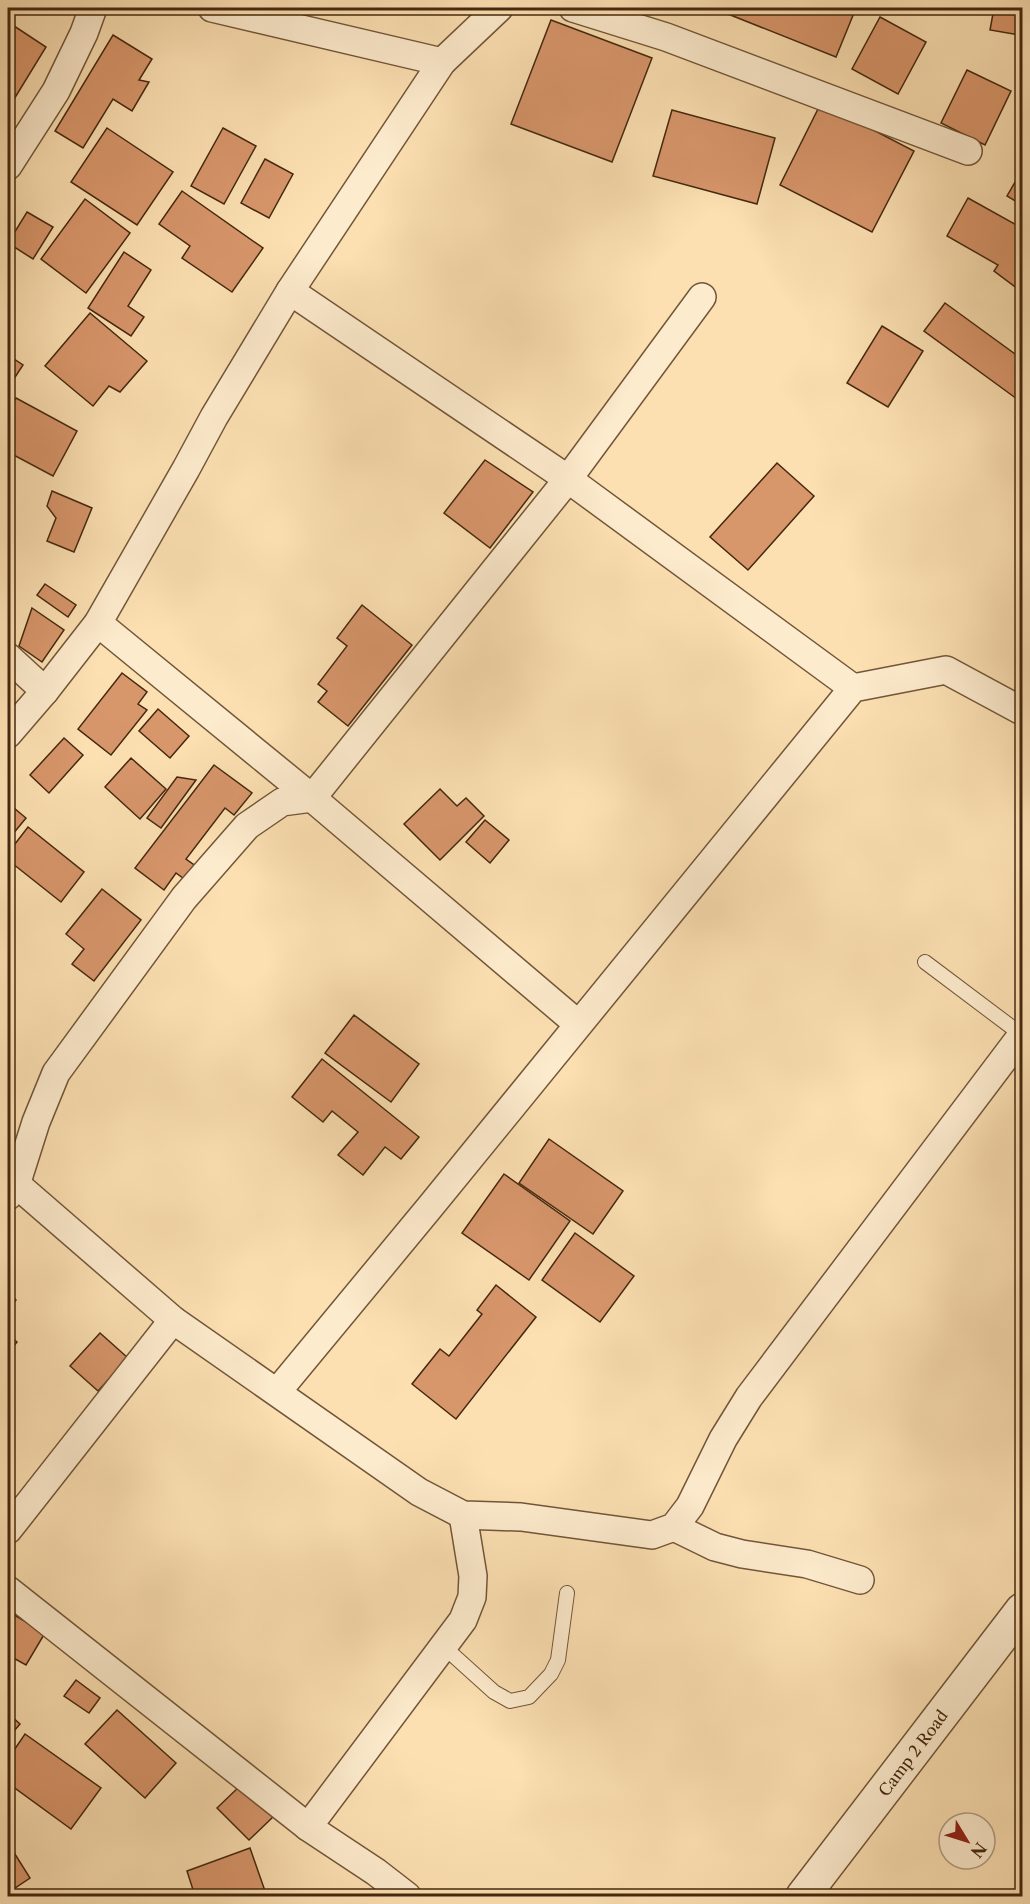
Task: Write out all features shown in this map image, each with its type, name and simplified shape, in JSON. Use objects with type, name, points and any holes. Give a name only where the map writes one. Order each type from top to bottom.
[{"type":"street","points":[[8,166],[56,91],[84,33],[93,8]]},
{"type":"street","points":[[212,8],[442,62]]},
{"type":"street","points":[[8,734],[45,691],[98,622],[214,417],[290,291],[442,62],[499,8]]},
{"type":"street","points":[[573,8],[666,37],[968,151]]},
{"type":"street","points":[[290,291],[568,479],[853,688]]},
{"type":"street","points":[[702,297],[568,479],[312,798],[282,802],[247,826],[184,898],[56,1072],[10,1186],[173,1320],[419,1492],[463,1515],[521,1517],[652,1535],[674,1527],[690,1506],[723,1439],[749,1397],[1023,1035]]},
{"type":"street","points":[[98,622],[312,798],[578,1024]]},
{"type":"street","points":[[8,657],[45,691]]},
{"type":"street","points":[[277,1392],[853,688],[946,670],[1023,711]]},
{"type":"street","points":[[8,1530],[173,1320]]},
{"type":"street","points":[[308,1827],[463,1620],[472,1597],[473,1576],[463,1515]]},
{"type":"street","points":[[674,1527],[715,1547],[742,1554],[807,1563],[860,1580]]},
{"type":"street","points":[[8,1590],[308,1827],[375,1884],[407,1896]]},
{"type":"street","name":"Camp 2 Road","points":[[803,1896],[1023,1610]]},
{"type":"lane","points":[[925,962],[1023,1035]]},
{"type":"lane","points":[[443,1646],[494,1692],[510,1701],[529,1696],[551,1674],[558,1660],[567,1593]]},
{"type":"building","points":[[731,8],[856,8],[836,57],[728,14]]},
{"type":"building","points":[[994,8],[1022,8],[1019,35],[990,30]]},
{"type":"building","points":[[880,17],[926,42],[898,94],[852,69]]},
{"type":"building","points":[[551,20],[652,58],[612,162],[511,124]]},
{"type":"building","points":[[8,22],[46,47],[8,109]]},
{"type":"building","points":[[113,35],[152,59],[139,80],[149,82],[132,111],[113,99],[83,148],[55,131]]},
{"type":"building","points":[[967,70],[1011,91],[985,145],[941,123]]},
{"type":"building","points":[[821,103],[914,151],[872,232],[780,185]]},
{"type":"building","points":[[672,110],[775,138],[757,204],[653,176]]},
{"type":"building","points":[[107,128],[173,172],[137,225],[71,182]]},
{"type":"building","points":[[223,128],[256,146],[224,204],[191,186]]},
{"type":"building","points":[[265,159],[293,174],[269,218],[241,203]]},
{"type":"building","points":[[1022,170],[1022,205],[1007,196]]},
{"type":"building","points":[[182,191],[263,248],[232,292],[182,258],[190,246],[159,224]]},
{"type":"building","points":[[968,198],[1022,228],[1022,292],[994,271],[998,265],[947,236]]},
{"type":"building","points":[[85,199],[130,233],[86,293],[41,259]]},
{"type":"building","points":[[27,212],[53,227],[33,259],[8,243]]},
{"type":"building","points":[[124,252],[151,270],[128,306],[144,317],[131,336],[88,308]]},
{"type":"building","points":[[945,303],[1022,359],[1022,391],[1017,399],[924,331]]},
{"type":"building","points":[[90,313],[147,361],[120,392],[109,386],[93,406],[45,366]]},
{"type":"building","points":[[882,326],[923,351],[888,407],[847,383]]},
{"type":"building","points":[[8,355],[23,365],[8,388]]},
{"type":"building","points":[[16,398],[77,431],[53,476],[8,452],[8,413]]},
{"type":"building","points":[[485,460],[533,492],[490,548],[444,513]]},
{"type":"building","points":[[777,463],[814,496],[748,570],[710,537]]},
{"type":"building","points":[[52,491],[92,508],[74,552],[47,541],[56,518],[47,506]]},
{"type":"building","points":[[45,584],[76,605],[68,617],[37,595]]},
{"type":"building","points":[[362,605],[412,645],[348,726],[318,702],[327,691],[318,684],[347,646],[337,638]]},
{"type":"building","points":[[32,608],[64,630],[42,662],[19,646]]},
{"type":"building","points":[[122,673],[147,692],[138,704],[147,710],[111,755],[78,729]]},
{"type":"building","points":[[158,709],[189,736],[170,758],[139,731]]},
{"type":"building","points":[[64,738],[83,755],[49,793],[30,775]]},
{"type":"building","points":[[131,758],[166,789],[140,819],[105,787]]},
{"type":"building","points":[[214,765],[252,793],[234,815],[225,808],[186,859],[197,867],[187,881],[176,873],[164,890],[135,868]]},
{"type":"building","points":[[177,777],[196,780],[161,828],[147,818]]},
{"type":"building","points":[[440,789],[457,806],[466,798],[484,816],[440,860],[404,824]]},
{"type":"building","points":[[8,803],[26,818],[8,840]]},
{"type":"building","points":[[485,820],[509,840],[490,863],[466,842]]},
{"type":"building","points":[[28,827],[84,872],[61,902],[8,860],[8,853]]},
{"type":"building","points":[[102,889],[141,920],[94,981],[72,964],[84,949],[66,934]]},
{"type":"building","points":[[354,1015],[419,1064],[391,1102],[325,1053]]},
{"type":"building","points":[[322,1059],[419,1137],[401,1159],[385,1147],[363,1175],[338,1155],[358,1132],[332,1111],[323,1122],[292,1097]]},
{"type":"building","points":[[549,1139],[623,1191],[593,1234],[519,1183]]},
{"type":"building","points":[[504,1174],[570,1221],[529,1280],[462,1233]]},
{"type":"building","points":[[575,1233],[634,1276],[600,1322],[542,1280]]},
{"type":"building","points":[[496,1285],[536,1317],[456,1419],[412,1384],[440,1349],[449,1356],[482,1314],[477,1310]]},
{"type":"building","points":[[8,1292],[16,1300],[8,1310]]},
{"type":"building","points":[[100,1333],[128,1358],[98,1391],[70,1366]]},
{"type":"building","points":[[8,1334],[17,1342],[8,1353]]},
{"type":"building","points":[[11,1613],[45,1633],[26,1665],[8,1655],[8,1620]]},
{"type":"building","points":[[76,1680],[100,1698],[89,1713],[64,1696]]},
{"type":"building","points":[[117,1710],[176,1763],[145,1798],[85,1744]]},
{"type":"building","points":[[8,1713],[20,1724],[8,1738]]},
{"type":"building","points":[[25,1734],[101,1788],[71,1829],[8,1783],[8,1759]]},
{"type":"building","points":[[242,1784],[274,1816],[249,1840],[217,1808]]},
{"type":"building","points":[[8,1843],[30,1878],[9,1892],[8,1889]]},
{"type":"building","points":[[250,1848],[265,1891],[249,1896],[195,1896],[187,1871]]}]
